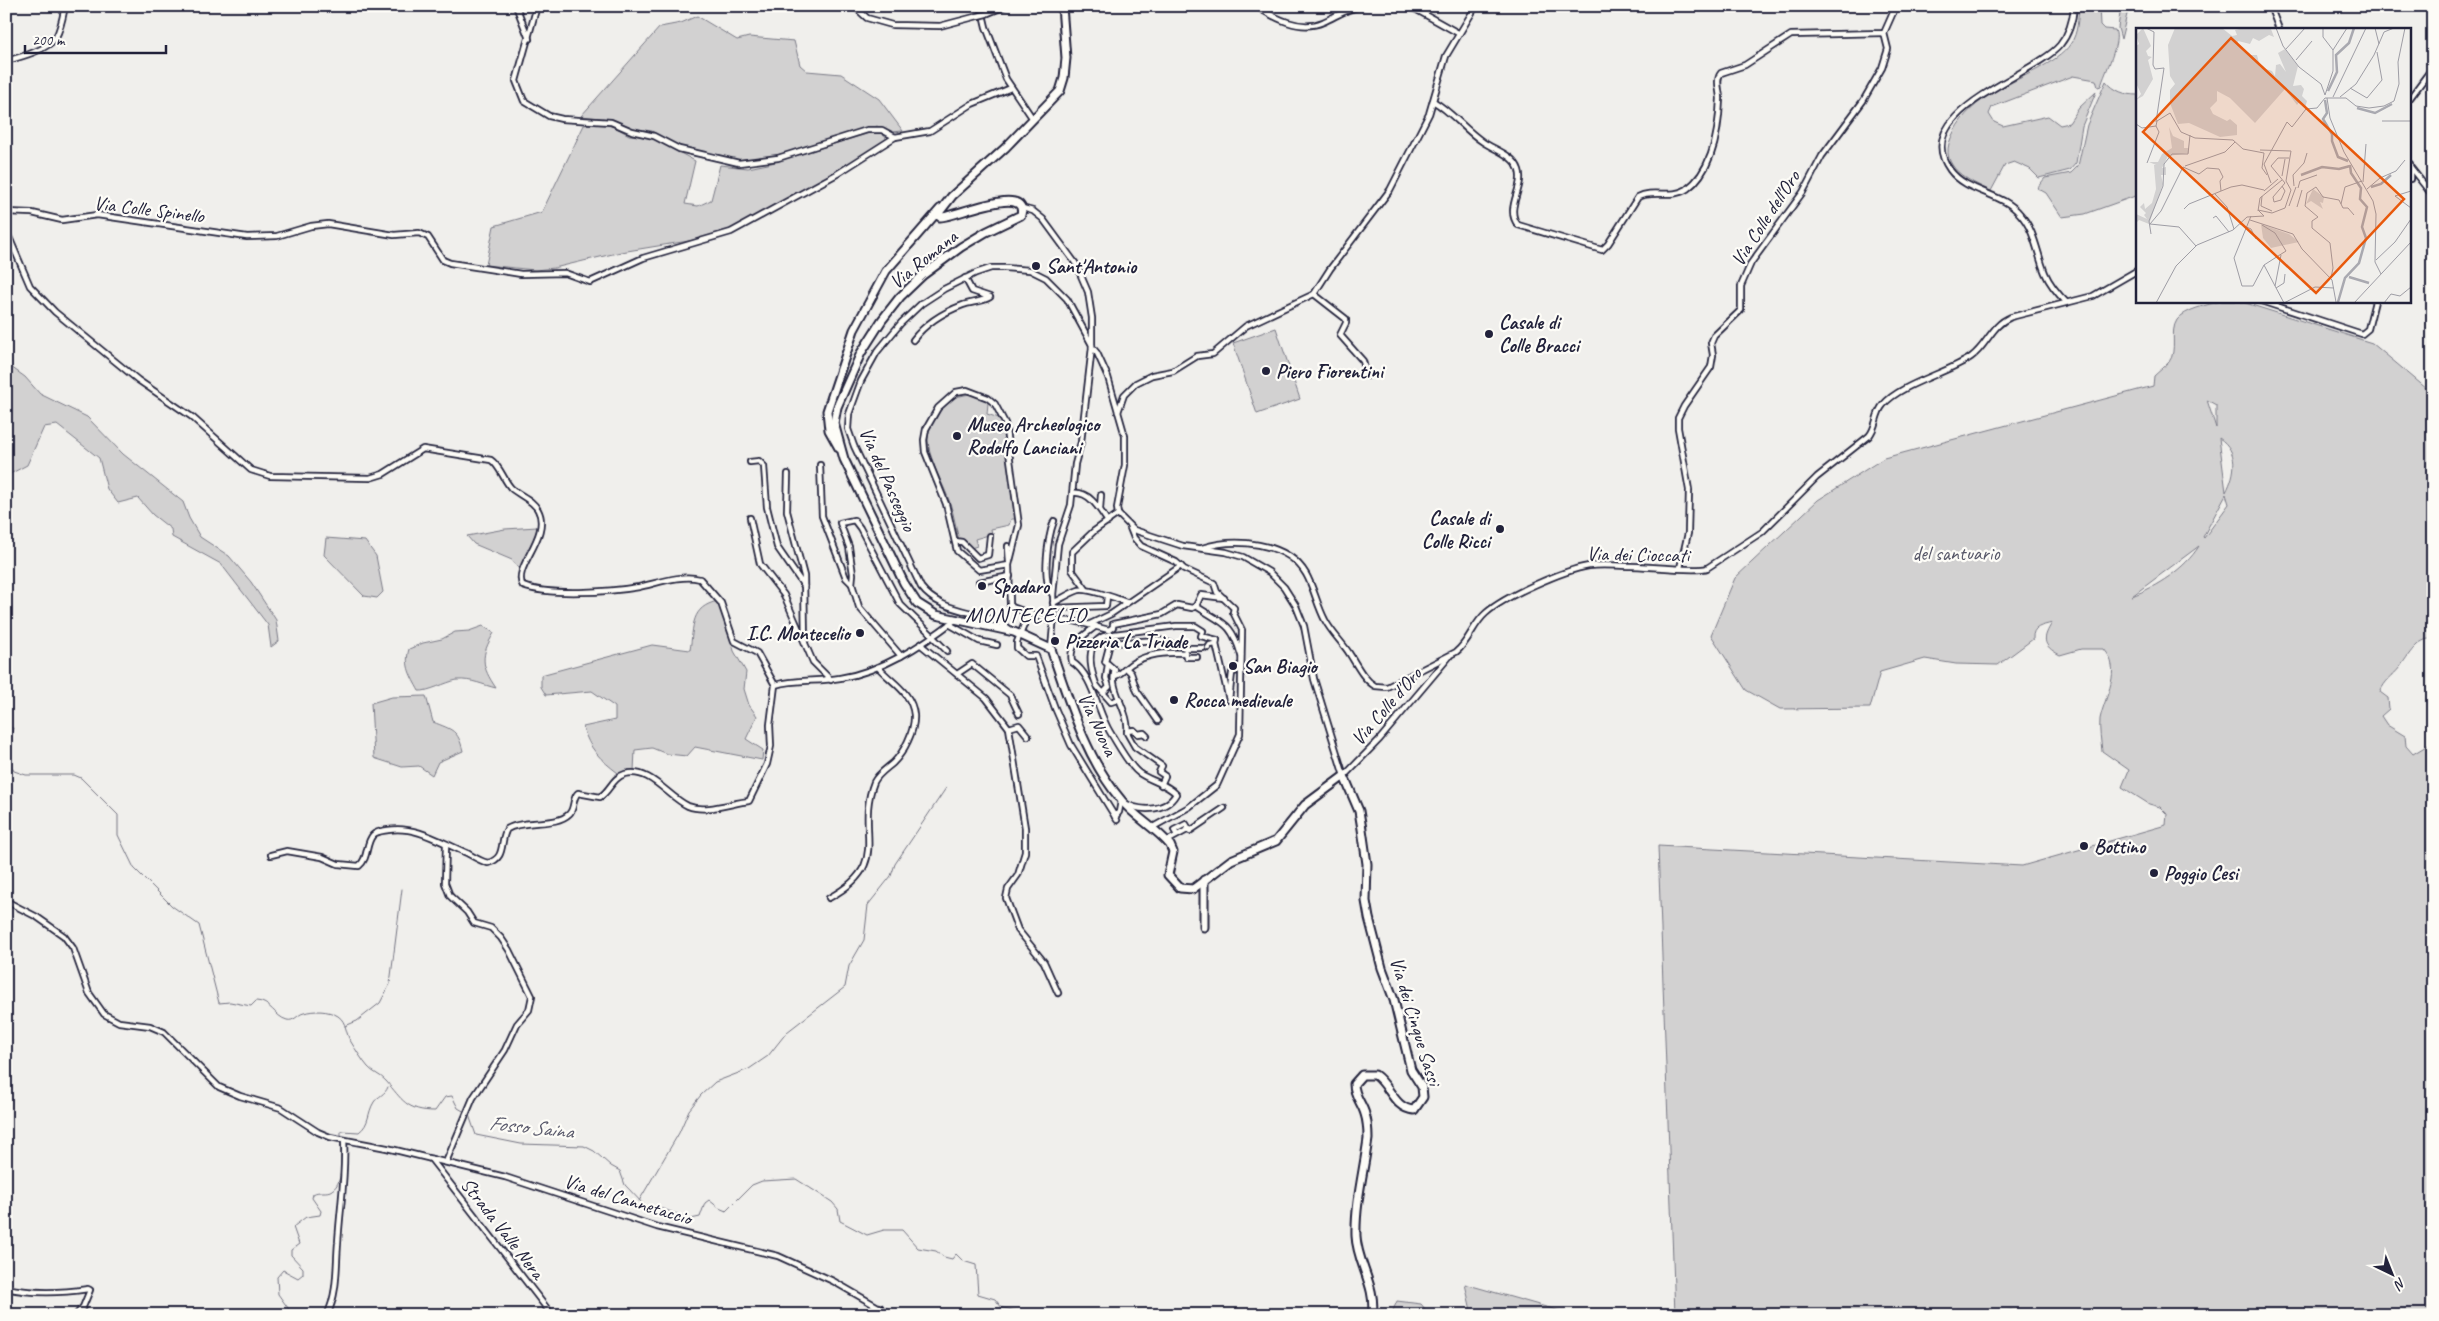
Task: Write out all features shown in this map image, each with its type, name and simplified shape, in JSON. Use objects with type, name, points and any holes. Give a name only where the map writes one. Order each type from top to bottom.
[{"type":"street","points":[[6,61],[37,50],[55,38],[65,6]]},
{"type":"street","points":[[516,6],[529,39]]},
{"type":"street","points":[[537,6],[529,39],[516,76],[516,84],[526,102],[554,118],[611,122],[632,131],[656,137],[676,149],[717,160],[739,163],[778,158],[867,130],[882,130],[895,136],[928,132],[970,105],[1011,88]]},
{"type":"street","points":[[854,6],[869,19],[892,25],[942,26],[986,14],[1005,6]]},
{"type":"street","points":[[981,6],[986,27],[1011,88],[1033,119]]},
{"type":"street","name":"Via Romana","points":[[1017,634],[929,612],[912,596],[842,451],[834,423],[836,412],[863,350],[886,313],[923,275],[977,236],[1019,217],[1022,213],[1022,208],[1014,202],[1002,201],[979,206],[944,218],[938,215],[941,209],[1056,98],[1063,82],[1066,58],[1062,6]]},
{"type":"street","points":[[1256,6],[1284,21],[1302,25],[1321,24],[1342,11],[1363,6]]},
{"type":"street","points":[[1404,6],[1417,10],[1458,33]]},
{"type":"street","points":[[1118,412],[1125,393],[1136,383],[1152,375],[1172,372],[1197,356],[1213,354],[1246,326],[1314,294],[1332,266],[1389,192],[1428,118],[1443,62],[1458,33],[1476,6]]},
{"type":"street","points":[[1433,101],[1482,141],[1504,154],[1518,166],[1520,177],[1513,212],[1518,225],[1600,250],[1607,246],[1638,197],[1645,194],[1681,192],[1689,187],[1699,175],[1708,158],[1716,133],[1720,95],[1718,79],[1721,73],[1745,65],[1791,35],[1884,33],[1896,6]]},
{"type":"street","points":[[2067,304],[2048,279],[2031,231],[2020,214],[2006,202],[1956,177],[1945,162],[1942,146],[1953,121],[1971,102],[2037,64],[2059,46],[2068,31],[2074,6]]},
{"type":"street","points":[[2270,6],[2279,28]]},
{"type":"street","name":"Via Colle dell'Oro","points":[[1680,568],[1688,533],[1689,494],[1678,428],[1680,412],[1712,365],[1713,338],[1741,309],[1741,286],[1751,262],[1800,195],[1827,149],[1870,91],[1887,55],[1888,44],[1884,33]]},
{"type":"street","points":[[2412,95],[2433,67]]},
{"type":"street","name":"Via Colle Spinello","points":[[6,212],[32,213],[62,220],[97,215],[236,236],[281,235],[325,224],[394,235],[421,233],[430,238],[442,258],[448,263],[525,274],[565,273],[591,282],[643,258],[731,232],[833,176],[895,136]]},
{"type":"street","points":[[2412,167],[2433,196]]},
{"type":"street","points":[[1017,634],[1051,649],[1054,621],[1053,595],[1058,544],[1073,493],[1092,346],[1090,302],[1081,273],[1044,220],[1033,211],[1022,208]]},
{"type":"street","points":[[842,451],[832,437],[827,414],[830,399],[854,330],[886,271],[941,209]]},
{"type":"street","points":[[6,230],[30,286],[51,308],[71,327],[106,351],[138,380],[190,415],[253,471],[270,476],[368,478],[381,475],[423,449],[489,459],[496,464],[511,487],[534,505],[540,517],[538,536],[521,573],[520,582],[523,586],[572,592],[626,588],[684,578],[700,579],[722,603],[734,641],[756,653],[775,685],[768,758],[749,800],[715,807],[689,806],[652,779],[630,773],[617,778],[600,797],[578,792],[570,813],[564,817],[545,822],[514,825],[507,829],[502,852],[492,862],[483,862],[446,845],[430,835],[399,829],[379,832],[374,835],[369,842],[365,859],[359,866],[338,864],[322,857],[288,851],[271,855]]},
{"type":"street","name":"Via del Passeggio","points":[[1017,634],[997,620],[940,604],[923,590],[859,456],[848,427],[849,411],[863,376],[874,357],[892,333],[924,302],[965,278],[984,270],[999,268],[1026,270],[1040,275],[1054,284],[1065,296],[1097,353],[1108,378],[1124,431],[1126,450],[1124,480],[1117,508],[1118,514]]},
{"type":"street","name":"Via dei Cioccati","points":[[1202,548],[1219,545],[1255,545],[1275,550],[1294,560],[1308,578],[1327,624],[1366,679],[1375,686],[1384,687],[1396,683],[1451,655],[1462,646],[1480,620],[1490,610],[1526,590],[1570,571],[1595,566],[1705,569],[1758,535],[1817,477],[1869,436],[1874,430],[1880,409],[1885,402],[1915,384],[1973,356],[2002,321],[2096,295],[2136,271]]},
{"type":"street","points":[[913,340],[920,331],[944,315],[960,306],[990,296],[972,291],[965,278]]},
{"type":"street","points":[[1314,294],[1346,319],[1340,335],[1363,361],[1367,376]]},
{"type":"street","points":[[2264,302],[2362,334],[2368,329],[2375,302]]},
{"type":"street","points":[[966,390],[988,398],[995,404],[1005,423],[1019,514],[1018,535],[1009,564],[980,570],[970,564],[958,551],[946,504],[926,452],[924,440],[926,429],[938,408],[956,392],[966,390]]},
{"type":"street","points":[[750,462],[759,461],[764,466],[767,507],[776,544],[781,556],[805,587]]},
{"type":"street","points":[[820,465],[822,516],[846,578],[852,584]]},
{"type":"street","points":[[788,474],[787,511],[804,571],[805,643]]},
{"type":"street","points":[[1073,493],[1084,495],[1100,509],[1108,522]]},
{"type":"street","points":[[1100,509],[1101,495]]},
{"type":"street","points":[[1086,589],[1072,570],[1072,552],[1118,514],[1130,528],[1132,535],[1139,544],[1214,584],[1217,592],[1234,608],[1233,612],[1242,627],[1240,734],[1217,785],[1189,806],[1153,827]]},
{"type":"street","points":[[750,518],[760,564],[784,595],[814,662],[830,680]]},
{"type":"street","points":[[901,656],[859,607],[852,584],[853,574],[849,548],[840,523],[854,520],[900,604],[947,651]]},
{"type":"street","points":[[1053,595],[1049,588],[1047,570],[1049,539],[1054,521]]},
{"type":"street","points":[[1130,528],[1183,546],[1226,552],[1259,565],[1276,579],[1291,598],[1304,626],[1314,679],[1344,776],[1305,805],[1276,841],[1231,860],[1188,890],[1175,884],[1168,873],[1173,852],[1167,841],[1189,829],[1190,831],[1224,808]]},
{"type":"street","points":[[980,558],[988,555],[990,536]]},
{"type":"street","points":[[955,541],[962,542],[980,558],[983,564],[980,570]]},
{"type":"street","points":[[1008,546],[1010,604],[1012,607],[1048,620],[1074,621],[1109,630]]},
{"type":"street","points":[[1089,625],[1111,614],[1181,566]]},
{"type":"street","points":[[979,582],[1010,576]]},
{"type":"street","points":[[1053,609],[1076,591],[1086,589],[1126,602]]},
{"type":"street","points":[[1196,606],[1200,595],[1225,598]]},
{"type":"street","points":[[1106,606],[1107,596]]},
{"type":"street","points":[[1120,700],[1111,702],[1097,686],[1091,667],[1091,649],[1094,642],[1104,636],[1116,624],[1162,614],[1177,605],[1192,608],[1196,606],[1228,626],[1236,637],[1241,658],[1238,664],[1240,670],[1232,673],[1229,700],[1216,642]]},
{"type":"street","points":[[1053,609],[1106,606],[1109,607],[1111,614]]},
{"type":"street","points":[[1029,613],[1017,634],[1017,648],[1026,656],[1036,656],[1071,745],[1116,819],[1121,801],[1137,808],[1152,809],[1166,804],[1176,794],[1132,767],[1109,731],[1085,677],[1077,664],[1072,662],[1070,650],[1096,626]]},
{"type":"street","points":[[775,685],[789,682],[830,680],[878,667],[921,645],[957,618]]},
{"type":"street","points":[[949,624],[979,640],[997,645]]},
{"type":"street","points":[[1104,636],[1170,626],[1194,626],[1203,632],[1201,636],[1216,642]]},
{"type":"street","points":[[1140,630],[1141,641]]},
{"type":"street","points":[[1104,636],[1103,640],[1110,643],[1159,640],[1186,650]]},
{"type":"street","points":[[1115,676],[1132,663],[1158,653],[1206,648],[1216,642]]},
{"type":"street","points":[[1110,643],[1105,662],[1116,670],[1114,674],[1116,689],[1126,715],[1129,727],[1127,731],[1135,746],[1162,766],[1159,772],[1166,776],[1161,785]]},
{"type":"street","points":[[921,645],[986,698],[1008,728],[1025,828],[1025,852],[1018,875],[1008,889],[1006,898],[1018,930],[1044,962],[1058,993]]},
{"type":"street","name":"Via Nuova","points":[[1051,649],[1069,703],[1100,770],[1121,801],[1167,841]]},
{"type":"street","points":[[1186,650],[1186,658],[1197,657]]},
{"type":"street","name":"Via Colle d'Oro","points":[[1344,776],[1379,740],[1451,655]]},
{"type":"street","points":[[957,674],[972,664],[1010,695],[1020,714]]},
{"type":"street","points":[[1104,692],[1108,687],[1106,678],[1108,664]]},
{"type":"street","points":[[829,898],[846,888],[860,874],[870,851],[868,817],[874,784],[878,775],[899,755],[913,727],[913,709],[906,694],[878,667]]},
{"type":"street","points":[[1126,668],[1131,673],[1137,691],[1158,721]]},
{"type":"street","points":[[1008,728],[1019,725],[1028,736]]},
{"type":"street","points":[[1127,731],[1134,730],[1138,734],[1144,733],[1147,736]]},
{"type":"street","name":"Via dei Cinque Sassi","points":[[1344,776],[1359,811],[1367,864],[1366,901],[1369,918],[1382,968],[1394,1000],[1412,1070],[1422,1087],[1423,1097],[1414,1110],[1407,1110],[1402,1107],[1390,1089],[1375,1075],[1362,1075],[1354,1084],[1355,1094],[1368,1125],[1368,1139],[1356,1234],[1360,1259],[1373,1298],[1372,1315]]},
{"type":"street","points":[[446,845],[445,883],[450,896],[467,912],[474,923],[491,928],[501,938],[532,996],[529,1010],[516,1024],[505,1050],[473,1098],[446,1162]]},
{"type":"street","points":[[1204,880],[1204,927]]},
{"type":"street","name":"Via del Cannetaccio","points":[[6,900],[37,917],[64,936],[73,948],[89,992],[104,1014],[119,1022],[150,1026],[164,1032],[219,1087],[240,1096],[281,1108],[318,1132],[337,1138],[446,1162],[565,1195],[657,1227],[778,1256],[833,1281],[892,1315]]},
{"type":"street","points":[[327,1315],[334,1290],[338,1257],[346,1171],[344,1140]]},
{"type":"street","name":"Strada Valle Nera","points":[[431,1159],[552,1315]]},
{"type":"street","points":[[6,1288],[18,1292],[56,1293],[90,1290],[83,1307],[76,1315]]},
{"type":"street","points":[[877,1315],[880,1308]]},
{"type":"green space","points":[[2079,6],[2099,6],[2100,25],[2104,29],[2115,30],[2116,42],[2101,86],[2098,87],[2096,80],[2073,76],[1992,107],[1989,114],[1994,122],[2003,126],[2048,116],[2060,125],[2069,123],[2079,108],[2096,92],[2082,126],[2076,163],[2070,170],[2039,178],[2030,169],[2014,162],[2005,165],[1991,191],[1974,183],[1958,172],[1952,165],[1949,157],[1948,148],[1958,125],[1966,114],[1987,96],[2047,64],[2065,51],[2075,35]]},
{"type":"green space","points":[[2121,6],[2129,6],[2121,39],[2118,28]]},
{"type":"green space","points":[[697,16],[737,40],[749,37],[794,41],[800,65],[807,71],[841,74],[879,99],[903,131],[892,132],[877,126],[767,158],[733,160],[671,145],[652,131],[628,128],[612,119],[581,116],[660,27],[681,23]]},
{"type":"green space","points":[[2106,81],[2120,92],[2136,95],[2136,196],[2085,214],[2062,217],[2046,193],[2037,188],[2045,178],[2071,173],[2078,166],[2087,125]]},
{"type":"green space","points":[[599,123],[615,127],[629,135],[651,137],[695,161],[685,204],[698,206],[711,200],[720,165],[748,168],[768,164],[870,133],[880,133],[887,140],[826,179],[719,236],[621,252],[554,268],[535,270],[486,265],[494,226],[542,212],[584,125]]},
{"type":"green space","name":"del santuario","points":[[2217,302],[2242,302],[2372,343],[2433,394],[2433,639],[2423,641],[2414,648],[2384,684],[2380,692],[2388,698],[2389,709],[2381,716],[2387,725],[2405,736],[2406,746],[2413,754],[2433,742],[2433,1315],[2020,1315],[2011,1310],[1996,1315],[1675,1315],[1658,846],[2022,866],[2166,825],[2167,814],[2160,807],[2149,804],[2122,787],[2129,770],[2102,751],[2100,719],[2112,674],[2112,666],[2104,649],[2081,649],[2060,655],[2049,648],[2046,641],[2047,633],[2052,623],[2036,629],[2033,639],[1998,665],[1956,664],[1925,659],[1880,672],[1870,708],[1780,709],[1746,690],[1711,635],[1735,578],[1818,500],[1884,458],[2153,386],[2154,376],[2172,357],[2174,330],[2177,320],[2185,313]],"holes":[[[2207,400],[2216,405],[2216,428]],[[2219,438],[2230,449],[2234,463],[2232,477],[2226,492]],[[2226,494],[2229,504],[2204,538],[2203,537]],[[2199,546],[2178,570],[2151,588],[2132,596]]]},
{"type":"green space","name":"Piero Fiorentini","points":[[1276,328],[1300,399],[1257,414],[1233,343]]},
{"type":"green space","points":[[6,366],[11,367],[25,377],[40,394],[87,417],[123,454],[183,502],[189,518],[200,537],[229,556],[251,582],[276,620],[279,641],[271,647],[268,625],[221,564],[172,537],[171,529],[153,515],[138,498],[118,503],[107,489],[99,458],[57,425],[44,427],[27,465],[10,474],[6,473]]},
{"type":"green space","points":[[970,394],[984,399],[988,403],[987,414],[999,418],[1002,422],[1017,519],[1011,519],[1009,525],[991,529],[992,534],[975,539],[977,546],[971,548],[963,540],[959,540],[950,503],[931,457],[928,434],[931,423],[945,404],[952,399]]},
{"type":"green space","points":[[537,527],[534,544],[520,570],[512,560],[474,544],[467,536],[505,529]]},
{"type":"green space","points":[[326,538],[365,541],[376,556],[383,592],[377,598],[364,596],[324,555]]},
{"type":"green space","points":[[718,601],[726,619],[734,651],[746,672],[744,689],[749,705],[757,716],[746,739],[763,750],[762,760],[695,747],[687,756],[667,754],[652,748],[635,750],[634,771],[618,773],[592,748],[583,727],[615,720],[615,707],[592,691],[546,695],[541,687],[541,675],[652,645],[690,650],[693,626],[698,613],[702,608]]},
{"type":"green space","points":[[483,626],[494,633],[486,648],[484,661],[487,673],[496,688],[473,681],[457,680],[419,691],[408,666],[409,649],[423,643],[442,639],[455,632],[469,631]]},
{"type":"green space","points":[[426,696],[433,722],[454,732],[459,739],[463,751],[438,762],[432,775],[419,766],[402,767],[374,758],[371,703],[392,697]]},
{"type":"green space","points":[[1465,1284],[1574,1315],[1472,1315]]},
{"type":"green space","points":[[1397,1301],[1421,1304],[1430,1315],[1391,1315]]},
{"type":"waterway","name":"Fosso Saina","points":[[6,727],[13,728],[6,753]]},
{"type":"waterway","name":"Fosso Saina","points":[[6,758],[14,771],[26,775],[74,775],[81,778],[118,815],[118,835],[134,868],[172,906],[199,925],[219,1003],[230,1002],[251,1006],[256,1001],[261,1002],[287,1020],[312,1011],[334,1014],[343,1021],[349,1039],[366,1064],[372,1071],[384,1079],[406,1103],[417,1109],[435,1111],[445,1097],[452,1096],[458,1108],[465,1112]]},
{"type":"waterway","points":[[639,1201],[679,1133],[689,1110],[701,1095],[715,1082],[749,1069],[768,1056],[787,1032],[845,987],[849,966],[864,940],[868,905],[891,876],[895,864],[946,788]]},
{"type":"waterway","points":[[345,1026],[357,1021],[380,1003],[390,984],[402,889]]},
{"type":"waterway","points":[[341,1138],[341,1131],[359,1132],[363,1129],[374,1102],[388,1087]]},
{"type":"waterway","name":"Fosso Saina","points":[[469,1115],[476,1135],[521,1144],[584,1146],[594,1151],[611,1166],[620,1171],[625,1185],[646,1207],[663,1209],[691,1219],[700,1217],[705,1203],[709,1200],[726,1211],[752,1185],[762,1181],[796,1179],[832,1202],[838,1209],[840,1221],[867,1235],[884,1230],[902,1230],[918,1248],[936,1251],[944,1257],[952,1259],[956,1254],[963,1261],[976,1265],[978,1294],[995,1299],[1002,1308],[1025,1314],[1039,1312],[1045,1315]]},
{"type":"waterway","points":[[293,1315],[278,1294],[277,1277],[283,1270],[298,1278],[303,1274],[303,1268],[291,1255],[291,1250],[299,1244],[293,1227],[306,1217],[320,1215],[321,1211],[312,1198],[313,1194],[330,1191],[339,1181],[341,1142]]},
{"type":"place","name":"Sant'Antonio","points":[[1036,266]]},
{"type":"place","name":"Casale di Colle Bracci","points":[[1489,334]]},
{"type":"place","name":"Piero Fiorentini","points":[[1266,371]]},
{"type":"place","name":"Museo Archeologico Rodolfo Lanciani","points":[[957,436]]},
{"type":"place","name":"Casale di Colle Ricci","points":[[1500,529]]},
{"type":"place","name":"Spadaro","points":[[982,586]]},
{"type":"place","name":"I.C. Montecelio","points":[[860,633]]},
{"type":"place","name":"Pizzeria La Triade","points":[[1055,641]]},
{"type":"place","name":"San Biagio","points":[[1233,666]]},
{"type":"place","name":"Rocca medievale","points":[[1174,700]]},
{"type":"place","name":"Bottino","points":[[2084,846]]},
{"type":"place","name":"Poggio Cesi","points":[[2154,873]]},
{"type":"district","name":"MONTECELIO","points":[[1026,614]]}]
